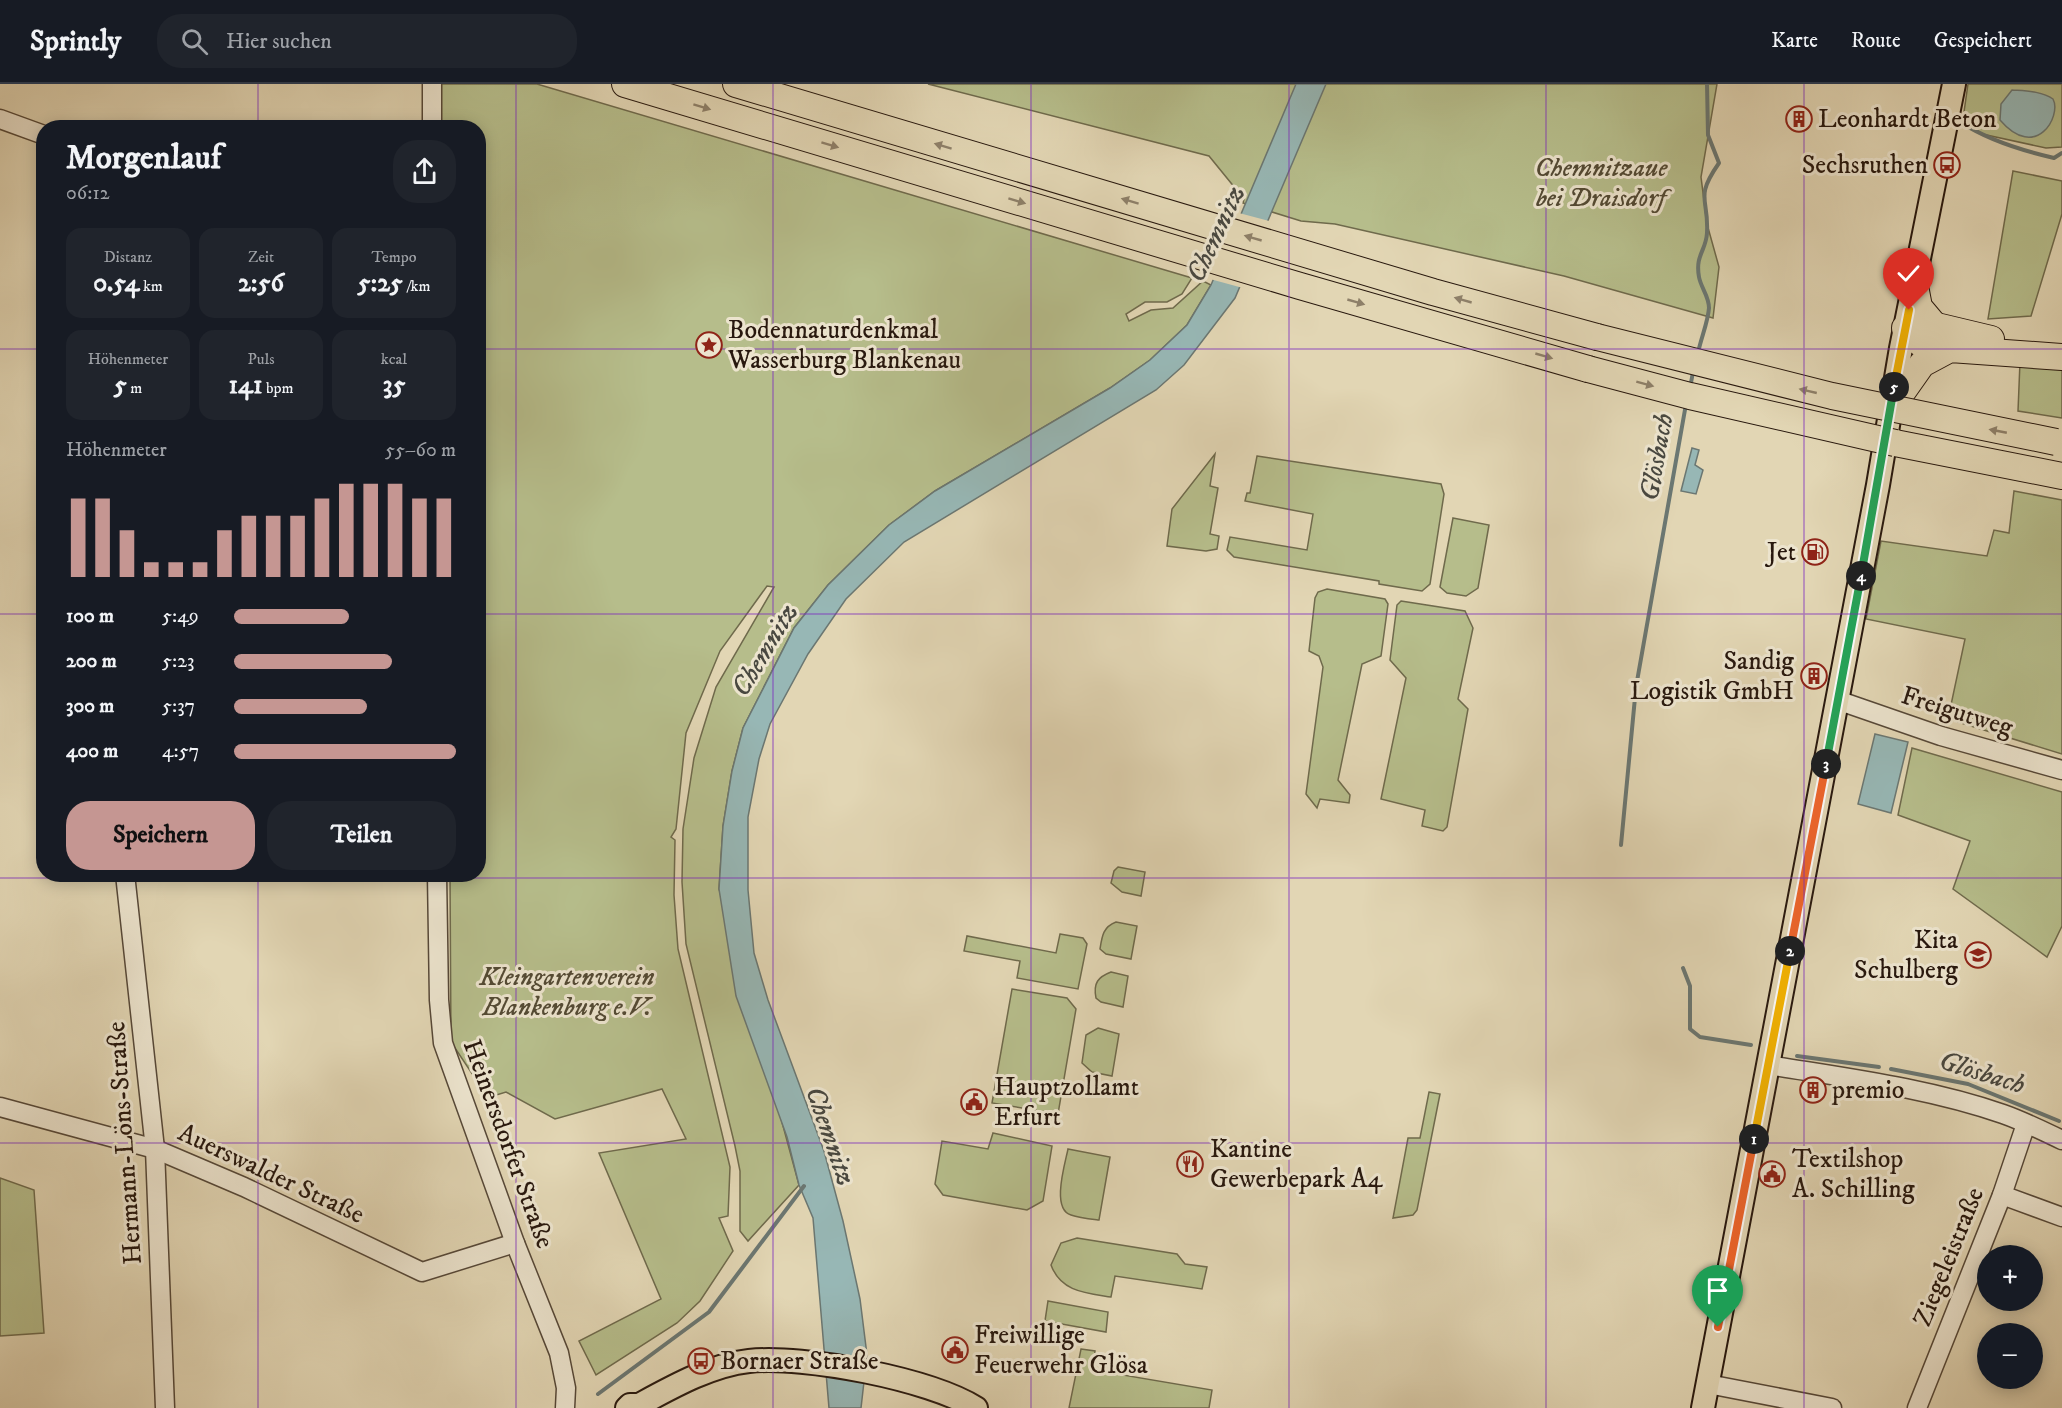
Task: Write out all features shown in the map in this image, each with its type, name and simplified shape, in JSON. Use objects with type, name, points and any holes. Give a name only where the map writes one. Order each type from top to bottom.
[{"type":"highway","points":[[625,84],[1300,286],[1588,369],[1825,428],[2056,475]]},
{"type":"highway","points":[[736,84],[1597,338],[1832,396],[2056,439]]},
{"type":"highway","points":[[1914,281],[1919,307],[1935,326]]},
{"type":"highway","points":[[1905,328],[1924,323],[2022,345],[2051,355]]},
{"type":"highway","points":[[1905,328],[1920,343],[1950,349],[2051,355]]},
{"type":"highway","points":[[1891,408],[1915,370],[1929,359],[1950,349]]},
{"type":"main road","points":[[1703,1408],[1905,328],[1954,84]]},
{"type":"main road","points":[[635,1407],[696,1378],[728,1366],[755,1361],[805,1363],[884,1376],[940,1391],[976,1408]]},
{"type":"street","points":[[432,84],[432,120]]},
{"type":"street","points":[[0,119],[36,132]]},
{"type":"street","name":"Freigutweg","points":[[1837,700],[1941,736],[2062,770]]},
{"type":"street","name":"Hermann-Löns-Straße","points":[[126,882],[155,1149],[165,1408]]},
{"type":"street","name":"Heinersdorfer Straße","points":[[437,882],[439,1000],[443,1043],[515,1243],[559,1353],[566,1388],[565,1408]]},
{"type":"street","points":[[1768,1065],[1898,1087],[1979,1107],[2062,1140]]},
{"type":"street","name":"Auerswalder Straße","points":[[0,1107],[155,1149],[244,1187],[422,1272],[515,1243]]},
{"type":"street","name":"Ziegeleistraße","points":[[1917,1408],[2002,1195],[2026,1124]]},
{"type":"street","points":[[2002,1195],[2062,1217]]},
{"type":"street","points":[[1708,1383],[1832,1408]]},
{"type":"street","name":"Heinersdorfer Straße","points":[[566,1388],[577,1408]]},
{"type":"green space","name":"Kleingartenverein Blankenburg e.V.","points":[[441,84],[537,84],[1192,278],[1182,294],[1167,302],[1145,302],[1126,314],[1129,321],[1151,310],[1173,308],[1203,281],[1211,285],[1187,325],[1150,360],[1110,388],[935,491],[889,525],[828,585],[794,628],[743,728],[732,771],[723,826],[719,889],[799,1185],[748,1241],[740,1231],[740,1171],[735,1146],[686,944],[682,882],[683,829],[694,758],[716,687],[774,587],[767,586],[720,651],[686,733],[676,829],[671,837],[675,840],[674,895],[678,949],[730,1167],[728,1216],[719,1218],[733,1251],[700,1301],[677,1323],[596,1375],[579,1341],[661,1299],[599,1153],[686,1139],[662,1089],[555,1119],[506,1092],[483,1099],[479,1084],[451,1042],[450,882],[486,882],[486,120],[439,120]]},
{"type":"green space","name":"Chemnitzaue bei Draisdorf","points":[[928,84],[1717,84],[1701,177],[1707,224],[1719,267],[1713,318],[1564,276],[1335,224],[1301,221],[1243,203],[1244,199],[1209,156]]},
{"type":"green space","points":[[1968,84],[2062,84],[2062,147],[2046,148],[1982,134],[1963,119]]},
{"type":"green space","points":[[2013,171],[2062,181],[2062,214],[2031,316],[1988,319]]},
{"type":"green space","points":[[2020,362],[2062,369],[2062,418],[2018,411]]},
{"type":"green space","points":[[1215,454],[1210,486],[1218,488],[1210,534],[1219,536],[1217,549],[1206,551],[1167,546],[1172,509]]},
{"type":"green space","points":[[1257,456],[1441,484],[1444,494],[1430,584],[1422,591],[1379,584],[1379,581],[1234,557],[1227,550],[1230,537],[1307,550],[1313,514],[1245,501],[1247,493],[1250,493]]},
{"type":"green space","points":[[2014,491],[2062,500],[2062,754],[1948,719],[1965,639],[1866,619],[1881,541],[1987,556],[1994,530],[2009,533]]},
{"type":"green space","points":[[1453,518],[1489,525],[1478,588],[1466,596],[1447,593],[1440,587]]},
{"type":"green space","points":[[1327,589],[1385,599],[1388,604],[1381,656],[1362,664],[1338,780],[1350,795],[1349,803],[1320,799],[1317,808],[1306,794],[1323,667],[1319,656],[1309,651],[1315,598],[1318,592]]},
{"type":"green space","points":[[1401,601],[1465,611],[1473,628],[1458,699],[1468,709],[1447,827],[1443,831],[1422,826],[1425,810],[1381,799],[1406,678],[1390,660],[1397,605]]},
{"type":"green space","points":[[1912,748],[2062,792],[2062,926],[2047,957],[1953,889],[1970,841],[1898,815]]},
{"type":"green space","points":[[1118,867],[1145,872],[1141,896],[1122,892],[1111,883],[1114,871]]},
{"type":"green space","points":[[1116,922],[1137,926],[1131,959],[1106,954],[1100,949],[1106,929]]},
{"type":"green space","points":[[1060,934],[1083,938],[1087,944],[1078,989],[1017,978],[1020,961],[964,951],[967,936],[1056,953]]},
{"type":"green space","points":[[1111,972],[1128,976],[1123,1007],[1101,1002],[1096,998],[1095,988],[1098,981]]},
{"type":"green space","points":[[1012,989],[1067,998],[1076,1009],[1058,1114],[992,1103]]},
{"type":"green space","points":[[1098,1028],[1119,1034],[1112,1076],[1092,1072],[1082,1063],[1086,1035]]},
{"type":"green space","points":[[1429,1092],[1440,1094],[1417,1210],[1413,1215],[1393,1218],[1408,1138],[1420,1138]]},
{"type":"green space","points":[[993,1133],[1052,1146],[1043,1201],[1027,1210],[943,1195],[935,1184],[942,1141],[988,1149]]},
{"type":"green space","points":[[1068,1149],[1110,1157],[1099,1220],[1081,1218],[1065,1211],[1060,1195]]},
{"type":"green space","points":[[0,1178],[34,1190],[44,1333],[0,1336]]},
{"type":"green space","points":[[1077,1238],[1177,1254],[1185,1264],[1207,1267],[1202,1289],[1115,1276],[1111,1297],[1075,1290],[1061,1281],[1051,1265],[1061,1243]]},
{"type":"green space","points":[[1048,1301],[1108,1312],[1106,1332],[1045,1321]]},
{"type":"green space","points":[[1081,1349],[1095,1351],[1093,1370],[1212,1390],[1209,1408],[1069,1408]]},
{"type":"water","points":[[1296,84],[1326,84],[1235,298],[1184,365],[1156,390],[904,542],[846,599],[808,654],[770,724],[759,759],[748,817],[748,890],[754,953],[768,1000],[824,1151],[843,1221],[860,1299],[867,1355],[861,1408],[829,1408],[813,1218],[799,1185],[787,1137],[736,996],[719,889],[723,826],[732,771],[743,728],[794,628],[828,585],[889,525],[935,491],[1110,388],[1150,360],[1187,325],[1211,285]]},
{"type":"water","points":[[2012,90],[2039,93],[2053,99],[2054,115],[2043,132],[2025,137],[2013,132],[2000,120],[2001,104]]},
{"type":"water","points":[[1692,448],[1699,450],[1695,465],[1703,470],[1696,494],[1681,491]]},
{"type":"water","points":[[1875,734],[1908,742],[1891,813],[1858,804]]},
{"type":"pier","points":[[1239,213],[1273,222],[1243,288],[1210,279]]},
{"type":"waterway","name":"Glösbach","points":[[1698,353],[1709,308],[1698,270],[1707,233],[1704,198],[1707,184],[1719,163],[1708,135],[1707,84]]},
{"type":"waterway","points":[[1962,123],[1995,140],[2031,152],[2054,158],[2062,153]]},
{"type":"waterway","name":"Glösbach","points":[[1690,388],[1693,372]]},
{"type":"waterway","name":"Glösbach","points":[[1621,845],[1636,687],[1686,404]]},
{"type":"waterway","name":"Glösbach","points":[[1683,968],[1690,986],[1690,1029],[1700,1037],[1751,1045]]},
{"type":"waterway","name":"Glösbach","points":[[1797,1056],[1879,1067]]},
{"type":"waterway","name":"Glösbach","points":[[1891,1069],[1968,1084],[2059,1121]]},
{"type":"waterway","points":[[598,1394],[709,1312],[804,1186]]},
{"type":"place","name":"Leonhardt Beton","points":[[1799,119]]},
{"type":"place","name":"Sechsruthen","points":[[1947,165]]},
{"type":"place","name":"Bodennaturdenkmal Wasserburg Blankenau","points":[[709,345]]},
{"type":"place","name":"Jet","points":[[1815,552]]},
{"type":"place","name":"Sandig Logistik GmbH","points":[[1814,676]]},
{"type":"place","name":"Kita Schulberg","points":[[1978,955]]},
{"type":"place","name":"premio","points":[[1813,1090]]},
{"type":"place","name":"Hauptzollamt Erfurt","points":[[974,1102]]},
{"type":"place","name":"Kantine Gewerbepark A4","points":[[1190,1164]]},
{"type":"place","name":"Textilshop A. Schilling","points":[[1772,1174]]},
{"type":"place","name":"Freiwillige Feuerwehr Glösa","points":[[955,1350]]},
{"type":"place","name":"Bornaer Straße","points":[[701,1361]]},
{"type":"route","points":[[1718,1327],[1878,485],[1909,310]]},
{"type":"water label","name":"Chemnitz","points":[[1216,234]]},
{"type":"water label","name":"Chemnitz","points":[[765,650]]},
{"type":"water label","name":"Chemnitz","points":[[830,1136]]}]
